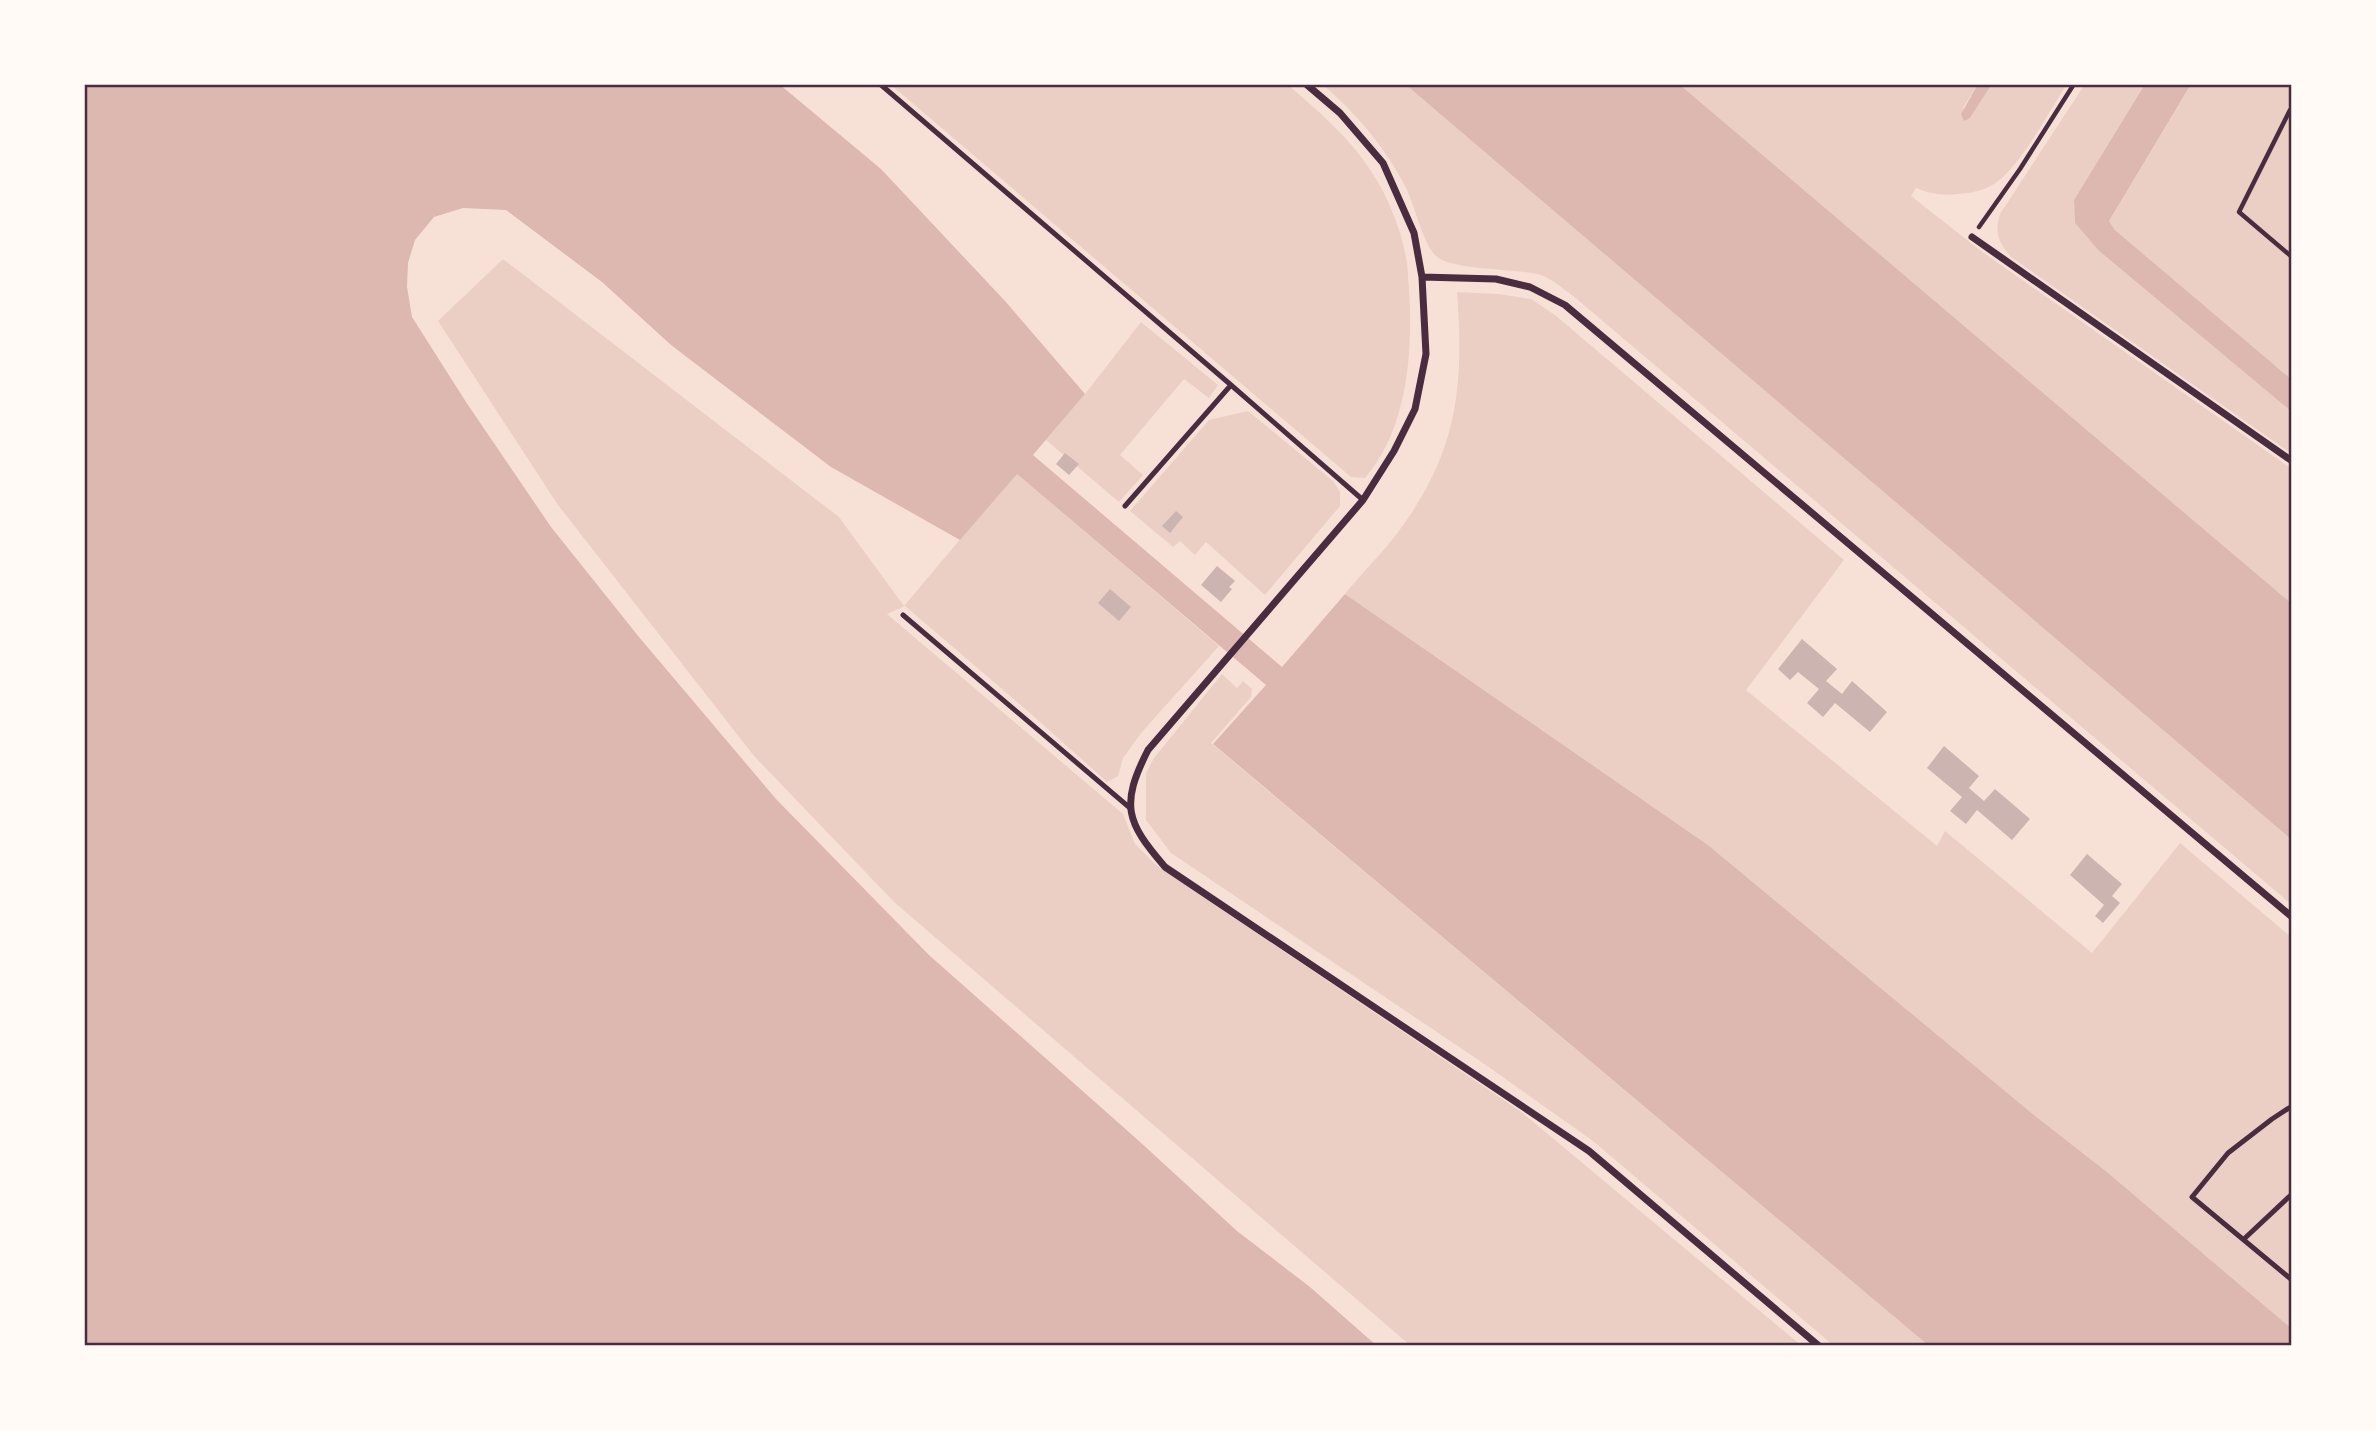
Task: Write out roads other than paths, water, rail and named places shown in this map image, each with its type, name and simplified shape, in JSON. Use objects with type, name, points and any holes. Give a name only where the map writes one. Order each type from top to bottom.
[{"type":"street","points":[[1306,84],[1340,113],[1383,163],[1414,233],[1422,277],[1426,354],[1415,409],[1394,451],[1363,500],[1149,750],[1134,778],[1130,808],[1141,839],[1165,867],[1589,1151],[1819,1346]]},
{"type":"street","points":[[1972,237],[2292,461]]},
{"type":"street","points":[[1422,277],[1496,279],[1530,287],[1565,305],[2292,917]]},
{"type":"lane","points":[[880,84],[1363,500]]},
{"type":"lane","points":[[1125,506],[1231,385]]},
{"type":"lane","points":[[903,615],[1130,808]]},
{"type":"lane","points":[[2292,1106],[2228,1153],[2192,1198],[2292,1280]]},
{"type":"lane","points":[[2244,1239],[2292,1194]]}]
